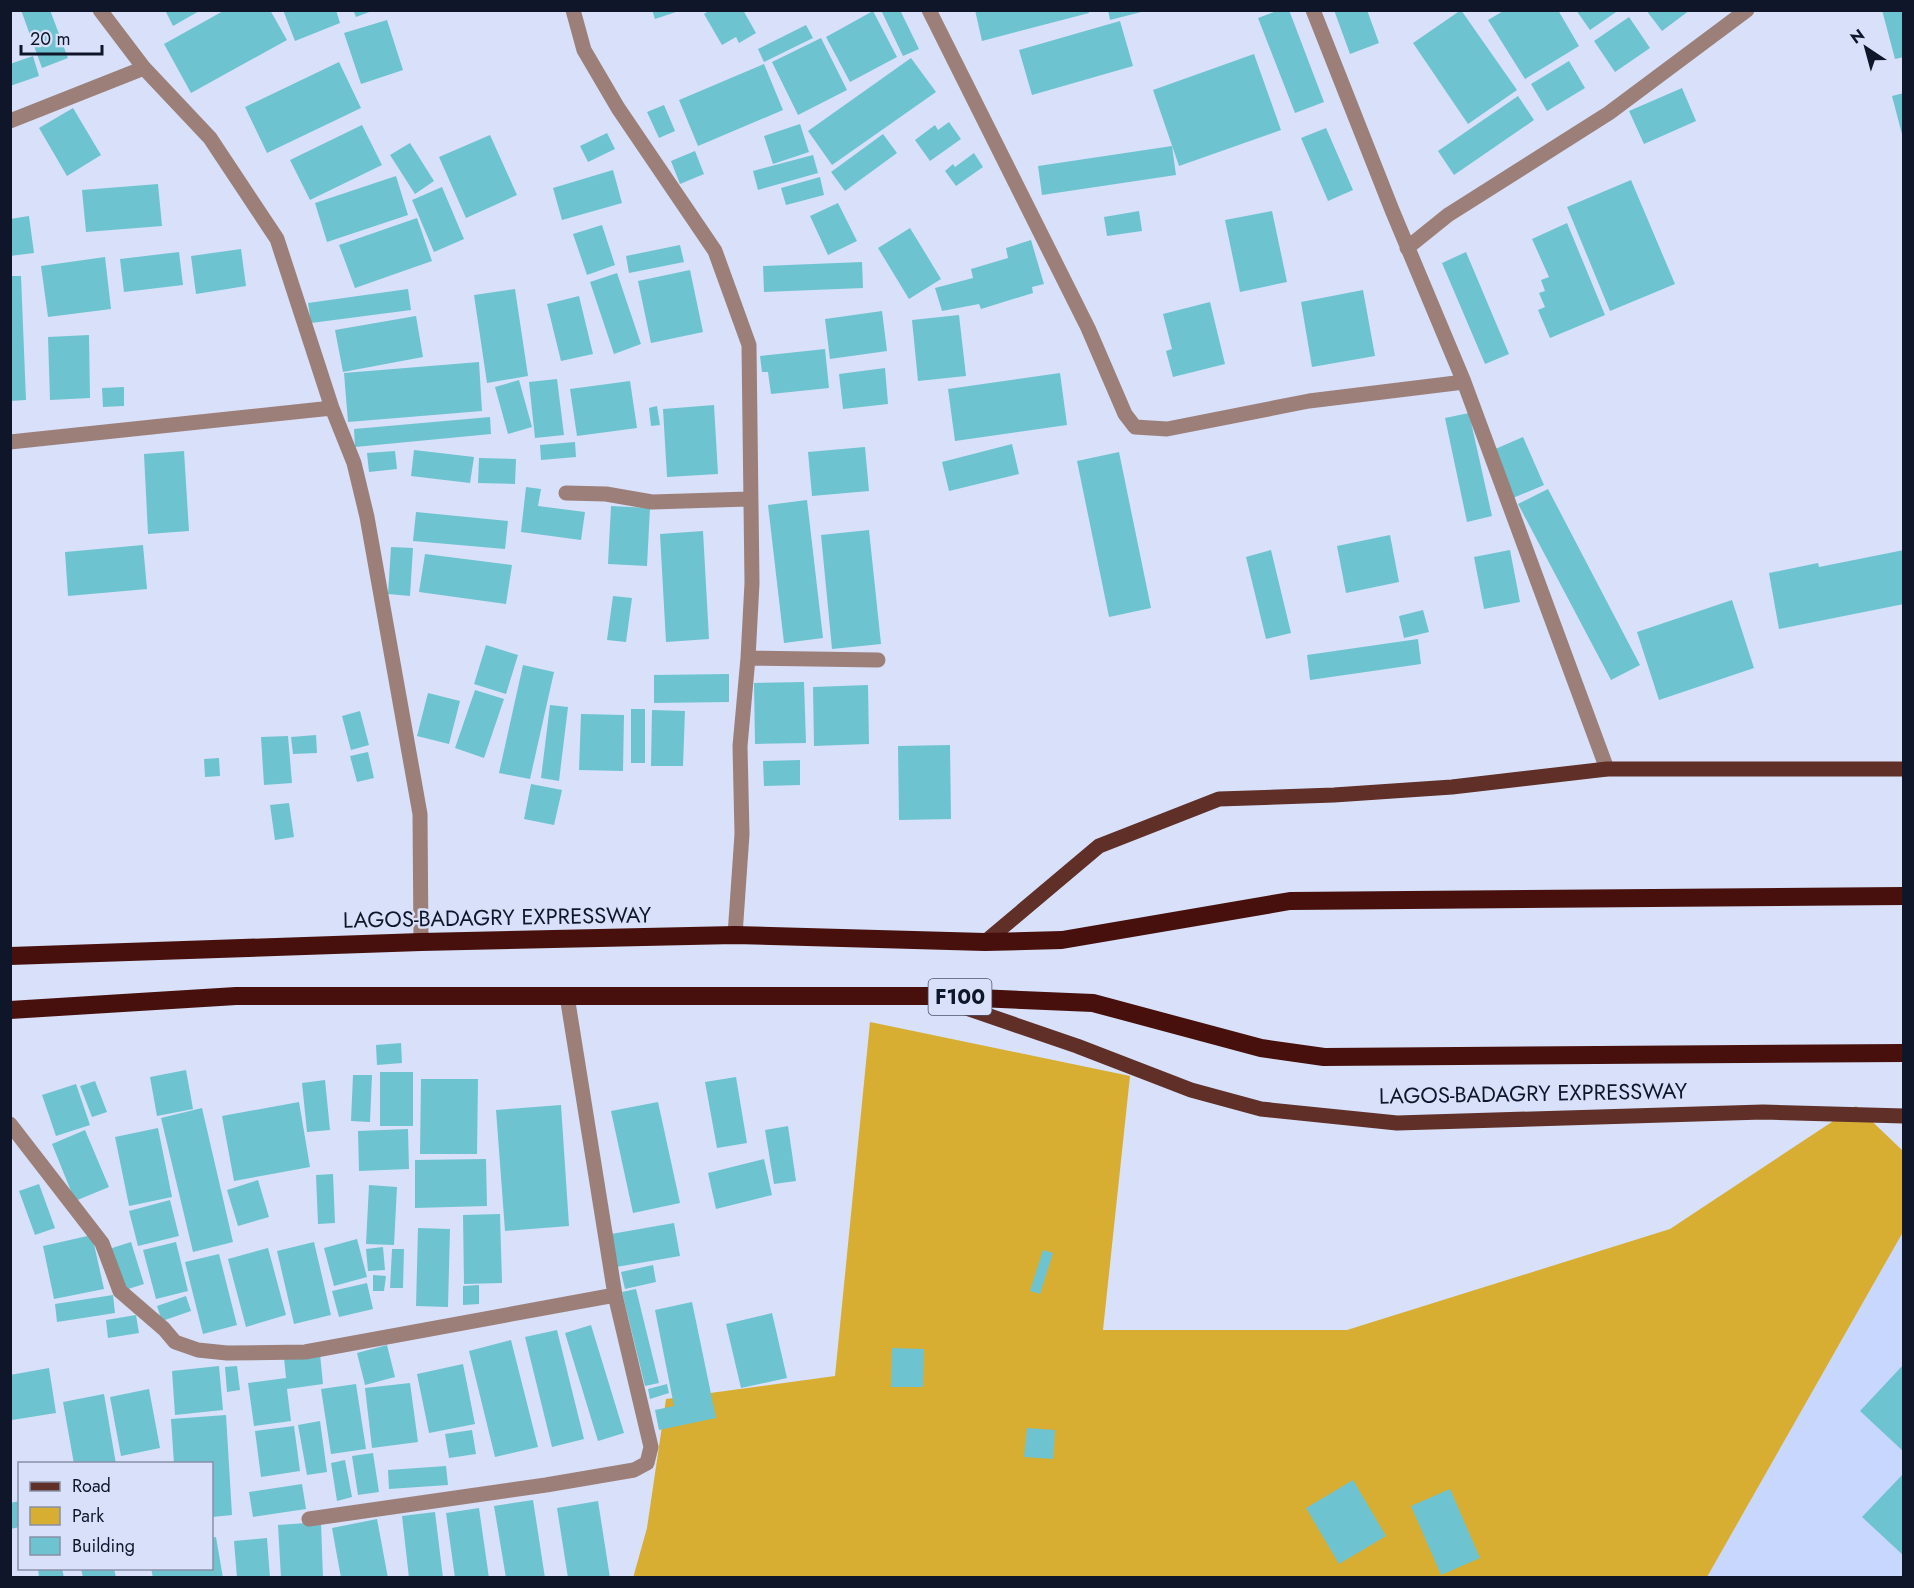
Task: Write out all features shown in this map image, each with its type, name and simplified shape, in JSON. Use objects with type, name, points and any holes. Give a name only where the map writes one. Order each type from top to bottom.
[{"type":"highway","name":"LAGOS-BADAGRY EXPRESSWAY","points":[[10,956],[421,942],[735,935],[985,942],[1062,940],[1290,901],[1904,896]]},
{"type":"highway","name":"LAGOS-BADAGRY EXPRESSWAY","points":[[10,1010],[236,996],[932,996],[1092,1003],[1261,1048],[1324,1057],[1904,1053]]},
{"type":"main road","points":[[985,942],[1099,846],[1219,799],[1334,795],[1452,787],[1607,769],[1904,769]]},
{"type":"main road","name":"LAGOS-BADAGRY EXPRESSWAY","points":[[932,996],[1077,1046],[1191,1090],[1262,1108],[1397,1123],[1762,1112],[1904,1116]]},
{"type":"street","points":[[100,10],[144,68],[210,138],[277,239],[332,408],[354,463],[367,517],[420,814],[421,942]]},
{"type":"street","points":[[573,10],[585,50],[618,108],[715,251],[749,345],[749,499],[752,583],[740,746],[742,834],[735,935]]},
{"type":"street","points":[[929,10],[1069,288],[1125,414],[1136,427],[1167,429],[1310,401],[1464,382]]},
{"type":"street","points":[[1313,10],[1407,248],[1464,382],[1607,769]]},
{"type":"street","points":[[1407,248],[1448,215],[1609,113],[1747,10]]},
{"type":"street","points":[[10,121],[144,68]]},
{"type":"street","points":[[10,442],[332,408]]},
{"type":"street","points":[[566,493],[606,494],[652,502],[749,499]]},
{"type":"street","points":[[748,658],[878,660]]},
{"type":"street","points":[[309,1519],[546,1485],[634,1470],[647,1463],[651,1447],[615,1295],[567,996]]},
{"type":"street","points":[[10,1124],[102,1243],[120,1292],[164,1329],[175,1342],[198,1350],[227,1353],[304,1352],[615,1295]]},
{"type":"shaded area","points":[[1903,1232],[1903,1577],[1707,1577]]},
{"type":"green space","points":[[870,1022],[1130,1076],[1103,1330],[1347,1330],[1670,1229],[1856,1106],[1903,1151],[1903,1232],[1707,1577],[633,1578],[647,1528],[666,1399],[835,1376]]},
{"type":"building","points":[[21,10],[50,10],[68,58],[42,68]]},
{"type":"building","points":[[165,10],[201,10],[173,26]]},
{"type":"building","points":[[225,10],[270,10],[287,40],[191,93],[164,44]]},
{"type":"building","points":[[283,10],[336,10],[340,23],[295,41]]},
{"type":"building","points":[[353,10],[372,10],[372,11],[356,17]]},
{"type":"building","points":[[652,10],[679,10],[679,11],[655,19]]},
{"type":"building","points":[[710,10],[743,10],[756,33],[739,43],[736,37],[722,45],[704,14]]},
{"type":"building","points":[[881,10],[900,10],[919,49],[903,56]]},
{"type":"building","points":[[975,10],[1088,10],[1089,13],[982,41]]},
{"type":"building","points":[[1108,10],[1145,10],[1145,11],[1110,20]]},
{"type":"building","points":[[1279,10],[1289,10],[1324,102],[1295,113],[1258,18]]},
{"type":"building","points":[[1334,10],[1367,10],[1379,43],[1350,54]]},
{"type":"building","points":[[1461,10],[1517,90],[1468,124],[1413,43]]},
{"type":"building","points":[[1505,10],[1558,10],[1579,46],[1525,79],[1488,20]]},
{"type":"building","points":[[1576,10],[1619,10],[1590,30]]},
{"type":"building","points":[[1646,10],[1690,10],[1662,31]]},
{"type":"building","points":[[1882,10],[1904,10],[1904,57],[1895,59]]},
{"type":"building","points":[[873,11],[897,57],[850,82],[826,37]]},
{"type":"building","points":[[1629,17],[1650,48],[1615,72],[1594,41]]},
{"type":"building","points":[[387,20],[403,70],[361,84],[344,33]]},
{"type":"building","points":[[1120,21],[1133,66],[1032,95],[1019,50]]},
{"type":"building","points":[[806,25],[813,38],[764,62],[758,49]]},
{"type":"building","points":[[821,38],[847,90],[798,115],[772,62]]},
{"type":"building","points":[[1254,54],[1281,130],[1179,166],[1153,90]]},
{"type":"building","points":[[33,56],[39,76],[10,86],[10,64]]},
{"type":"building","points":[[911,58],[936,92],[832,165],[808,131]]},
{"type":"building","points":[[1569,61],[1585,88],[1547,111],[1531,84]]},
{"type":"building","points":[[339,62],[361,108],[267,153],[245,107]]},
{"type":"building","points":[[764,64],[783,110],[698,146],[679,100]]},
{"type":"building","points":[[1682,88],[1696,121],[1644,144],[1629,111]]},
{"type":"building","points":[[1904,93],[1904,138],[1903,138],[1892,96]]},
{"type":"building","points":[[1518,96],[1534,120],[1454,175],[1438,151]]},
{"type":"building","points":[[664,105],[675,131],[659,138],[647,112]]},
{"type":"building","points":[[73,108],[101,155],[67,176],[39,128]]},
{"type":"building","points":[[949,122],[961,139],[930,161],[915,140],[935,125],[938,130]]},
{"type":"building","points":[[800,124],[809,152],[773,164],[764,136]]},
{"type":"building","points":[[362,125],[382,165],[310,200],[290,160]]},
{"type":"building","points":[[1326,128],[1353,190],[1328,201],[1301,138]]},
{"type":"building","points":[[607,133],[615,149],[588,162],[580,146]]},
{"type":"building","points":[[883,134],[897,153],[845,191],[831,172]]},
{"type":"building","points":[[490,135],[517,195],[466,218],[439,157]]},
{"type":"building","points":[[410,143],[434,181],[415,194],[390,155]]},
{"type":"building","points":[[1172,146],[1176,175],[1042,195],[1038,166]]},
{"type":"building","points":[[695,151],[704,174],[680,184],[671,161]]},
{"type":"building","points":[[974,153],[983,167],[956,186],[945,171],[953,164],[955,167]]},
{"type":"building","points":[[813,155],[818,173],[758,190],[753,171]]},
{"type":"building","points":[[613,170],[622,203],[562,220],[553,188]]},
{"type":"building","points":[[396,176],[408,215],[327,242],[315,203]]},
{"type":"building","points":[[820,177],[824,195],[786,205],[781,188]]},
{"type":"building","points":[[1631,180],[1675,284],[1610,311],[1567,207]]},
{"type":"building","points":[[158,184],[162,226],[86,232],[82,190]]},
{"type":"building","points":[[442,187],[464,239],[434,252],[412,200]]},
{"type":"building","points":[[838,203],[857,241],[828,255],[810,216]]},
{"type":"building","points":[[1139,211],[1142,231],[1107,236],[1104,217]]},
{"type":"building","points":[[1272,211],[1287,282],[1240,292],[1225,220]]},
{"type":"building","points":[[29,216],[34,253],[10,256],[10,219]]},
{"type":"building","points":[[417,218],[432,261],[355,288],[339,245]]},
{"type":"building","points":[[1567,223],[1605,315],[1550,338],[1538,310],[1545,307],[1539,293],[1545,291],[1541,280],[1549,277],[1532,239]]},
{"type":"building","points":[[602,225],[615,265],[587,275],[573,234]]},
{"type":"building","points":[[910,228],[941,279],[909,299],[878,248]]},
{"type":"building","points":[[1031,240],[1044,284],[1032,287],[1033,293],[981,309],[979,304],[942,311],[935,288],[973,278],[971,269],[1008,258],[1006,248]]},
{"type":"building","points":[[680,245],[684,262],[629,273],[626,256]]},
{"type":"building","points":[[241,249],[246,286],[196,294],[191,256]]},
{"type":"building","points":[[179,252],[183,285],[124,292],[120,259]]},
{"type":"building","points":[[1466,252],[1509,354],[1485,364],[1442,263]]},
{"type":"building","points":[[105,257],[111,309],[48,317],[41,266]]},
{"type":"building","points":[[862,262],[863,288],[764,292],[763,266]]},
{"type":"building","points":[[690,270],[703,332],[651,343],[638,281]]},
{"type":"building","points":[[617,273],[641,344],[614,354],[590,282]]},
{"type":"building","points":[[10,276],[21,276],[26,400],[10,401]]},
{"type":"building","points":[[408,289],[411,310],[311,323],[308,303]]},
{"type":"building","points":[[515,289],[528,376],[487,383],[474,295]]},
{"type":"building","points":[[1363,290],[1375,356],[1312,367],[1301,302]]},
{"type":"building","points":[[579,296],[593,354],[561,361],[547,304]]},
{"type":"building","points":[[1210,302],[1225,364],[1173,377],[1166,351],[1172,349],[1163,314]]},
{"type":"building","points":[[882,311],[887,351],[830,359],[825,319]]},
{"type":"building","points":[[959,315],[966,376],[918,381],[912,320]]},
{"type":"building","points":[[416,316],[423,357],[343,372],[335,330]]},
{"type":"building","points":[[89,335],[90,398],[50,400],[48,337]]},
{"type":"building","points":[[825,349],[829,388],[771,394],[768,372],[762,372],[760,356]]},
{"type":"building","points":[[479,362],[482,411],[348,422],[344,373]]},
{"type":"building","points":[[885,368],[888,404],[843,409],[839,374]]},
{"type":"building","points":[[1060,373],[1067,425],[955,441],[948,389]]},
{"type":"building","points":[[557,379],[564,435],[535,438],[529,382]]},
{"type":"building","points":[[519,380],[532,427],[508,434],[495,387]]},
{"type":"building","points":[[630,381],[637,428],[577,436],[570,389]]},
{"type":"building","points":[[124,387],[124,406],[103,407],[102,388]]},
{"type":"building","points":[[714,405],[718,474],[667,477],[663,409]]},
{"type":"building","points":[[657,406],[660,425],[651,426],[649,408]]},
{"type":"building","points":[[1469,413],[1492,516],[1467,522],[1445,418]]},
{"type":"building","points":[[490,417],[491,434],[355,447],[354,429]]},
{"type":"building","points":[[1523,437],[1544,485],[1513,498],[1493,450]]},
{"type":"building","points":[[575,442],[576,457],[541,460],[540,445]]},
{"type":"building","points":[[1012,444],[1019,474],[949,491],[942,462]]},
{"type":"building","points":[[865,447],[869,491],[812,496],[808,452]]},
{"type":"building","points":[[414,450],[474,457],[470,483],[411,476]]},
{"type":"building","points":[[184,451],[189,531],[148,534],[144,454]]},
{"type":"building","points":[[395,451],[397,469],[369,472],[367,453]]},
{"type":"building","points":[[1119,452],[1151,608],[1109,617],[1077,461]]},
{"type":"building","points":[[479,458],[516,459],[515,484],[478,483]]},
{"type":"building","points":[[526,487],[541,489],[538,506],[585,512],[581,540],[521,532]]},
{"type":"building","points":[[1548,489],[1640,665],[1611,680],[1518,504]]},
{"type":"building","points":[[807,500],[823,638],[784,643],[768,505]]},
{"type":"building","points":[[611,506],[650,508],[647,566],[608,564]]},
{"type":"building","points":[[416,512],[508,521],[505,549],[413,541]]},
{"type":"building","points":[[869,530],[881,644],[832,649],[821,535]]},
{"type":"building","points":[[703,531],[709,639],[666,642],[660,534]]},
{"type":"building","points":[[1390,535],[1399,582],[1346,593],[1337,546]]},
{"type":"building","points":[[143,545],[147,589],[68,596],[65,552]]},
{"type":"building","points":[[391,547],[413,548],[410,596],[388,594]]},
{"type":"building","points":[[1271,550],[1291,633],[1266,639],[1246,557]]},
{"type":"building","points":[[1510,550],[1520,602],[1484,609],[1474,557]]},
{"type":"building","points":[[1904,550],[1904,604],[1779,629],[1769,573],[1818,563],[1819,567]]},
{"type":"building","points":[[425,554],[512,565],[506,604],[419,592]]},
{"type":"building","points":[[613,596],[632,598],[626,642],[607,640]]},
{"type":"building","points":[[1732,600],[1754,668],[1659,700],[1637,632]]},
{"type":"building","points":[[1423,610],[1429,632],[1404,638],[1399,616]]},
{"type":"building","points":[[1418,639],[1421,664],[1310,680],[1307,655]]},
{"type":"building","points":[[486,645],[518,655],[506,694],[474,684]]},
{"type":"building","points":[[523,665],[554,672],[530,779],[499,773]]},
{"type":"building","points":[[729,674],[729,702],[654,703],[654,675]]},
{"type":"building","points":[[804,682],[806,743],[755,744],[754,683]]},
{"type":"building","points":[[868,685],[869,744],[814,746],[813,687]]},
{"type":"building","points":[[475,690],[504,699],[484,758],[455,748]]},
{"type":"building","points":[[428,693],[460,701],[449,744],[417,736]]},
{"type":"building","points":[[550,705],[568,707],[559,781],[541,778]]},
{"type":"building","points":[[631,709],[645,709],[645,763],[631,763]]},
{"type":"building","points":[[652,710],[685,711],[683,766],[651,766]]},
{"type":"building","points":[[360,711],[369,745],[351,750],[342,716]]},
{"type":"building","points":[[581,714],[624,715],[623,771],[579,770]]},
{"type":"building","points":[[316,735],[317,753],[293,754],[291,737]]},
{"type":"building","points":[[288,736],[292,783],[264,785],[261,737]]},
{"type":"building","points":[[950,745],[951,819],[899,820],[898,746]]},
{"type":"building","points":[[368,752],[374,778],[357,782],[350,756]]},
{"type":"building","points":[[219,758],[220,776],[205,777],[204,759]]},
{"type":"building","points":[[800,760],[800,785],[764,786],[763,761]]},
{"type":"building","points":[[531,784],[562,790],[554,825],[524,819]]},
{"type":"building","points":[[289,803],[294,837],[275,840],[270,805]]},
{"type":"building","points":[[401,1043],[402,1063],[377,1065],[376,1045]]},
{"type":"building","points":[[186,1070],[193,1109],[157,1116],[150,1077]]},
{"type":"building","points":[[380,1072],[413,1072],[413,1126],[380,1126]]},
{"type":"building","points":[[353,1075],[372,1075],[370,1122],[351,1121]]},
{"type":"building","points":[[736,1077],[747,1143],[717,1148],[705,1082]]},
{"type":"building","points":[[421,1079],[478,1079],[477,1154],[420,1154]]},
{"type":"building","points":[[325,1080],[330,1130],[307,1132],[302,1083]]},
{"type":"building","points":[[95,1081],[107,1112],[92,1117],[80,1086]]},
{"type":"building","points":[[76,1084],[90,1125],[56,1136],[42,1095]]},
{"type":"building","points":[[299,1102],[310,1167],[234,1181],[222,1116]]},
{"type":"building","points":[[658,1102],[680,1203],[633,1213],[611,1111]]},
{"type":"building","points":[[561,1105],[569,1226],[505,1231],[496,1110]]},
{"type":"building","points":[[202,1108],[233,1242],[193,1252],[161,1118]]},
{"type":"building","points":[[788,1126],[796,1181],[774,1184],[765,1130]]},
{"type":"building","points":[[158,1128],[172,1197],[129,1206],[115,1137]]},
{"type":"building","points":[[408,1129],[409,1169],[359,1171],[358,1131]]},
{"type":"building","points":[[85,1130],[109,1187],[75,1201],[52,1144]]},
{"type":"building","points":[[486,1159],[487,1206],[415,1208],[415,1160]]},
{"type":"building","points":[[764,1159],[772,1195],[716,1209],[708,1173]]},
{"type":"building","points":[[333,1174],[335,1223],[318,1224],[316,1175]]},
{"type":"building","points":[[258,1180],[269,1217],[238,1226],[227,1190]]},
{"type":"building","points":[[39,1184],[55,1228],[35,1235],[19,1191]]},
{"type":"building","points":[[369,1185],[397,1187],[394,1245],[366,1244]]},
{"type":"building","points":[[170,1200],[179,1236],[138,1246],[129,1211]]},
{"type":"building","points":[[500,1214],[502,1283],[464,1284],[463,1215]]},
{"type":"building","points":[[674,1223],[680,1256],[616,1267],[611,1234]]},
{"type":"building","points":[[418,1228],[450,1229],[448,1307],[416,1306]]},
{"type":"building","points":[[92,1235],[104,1289],[54,1299],[43,1246]]},
{"type":"building","points":[[357,1239],[367,1277],[334,1286],[324,1248]]},
{"type":"building","points":[[131,1242],[144,1284],[122,1291],[109,1249]]},
{"type":"building","points":[[176,1242],[188,1291],[156,1299],[143,1250]]},
{"type":"building","points":[[314,1242],[331,1315],[294,1324],[277,1251]]},
{"type":"building","points":[[383,1247],[385,1270],[368,1271],[366,1249]]},
{"type":"building","points":[[268,1248],[286,1315],[246,1327],[228,1259]]},
{"type":"building","points":[[392,1249],[404,1249],[403,1288],[390,1288]]},
{"type":"building","points":[[1043,1250],[1053,1253],[1040,1294],[1030,1291]]},
{"type":"building","points":[[219,1254],[237,1325],[203,1334],[185,1262]]},
{"type":"building","points":[[653,1265],[656,1282],[625,1289],[621,1272]]},
{"type":"building","points":[[373,1275],[386,1276],[384,1291],[373,1291]]},
{"type":"building","points":[[367,1283],[373,1309],[339,1317],[332,1291]]},
{"type":"building","points":[[479,1285],[479,1304],[463,1305],[463,1286]]},
{"type":"building","points":[[636,1289],[659,1383],[645,1386],[622,1292]]},
{"type":"building","points":[[113,1295],[115,1313],[57,1322],[55,1304]]},
{"type":"building","points":[[186,1296],[191,1311],[162,1321],[157,1306]]},
{"type":"building","points":[[692,1302],[716,1418],[659,1430],[655,1410],[674,1406],[655,1310]]},
{"type":"building","points":[[772,1313],[787,1378],[741,1388],[726,1324]]},
{"type":"building","points":[[136,1315],[139,1333],[108,1338],[106,1320]]},
{"type":"building","points":[[591,1325],[624,1433],[598,1441],[565,1333]]},
{"type":"building","points":[[557,1330],[584,1439],[552,1447],[525,1337]]},
{"type":"building","points":[[511,1340],[538,1447],[495,1457],[469,1351]]},
{"type":"building","points":[[387,1345],[395,1377],[365,1385],[357,1353]]},
{"type":"building","points":[[892,1348],[924,1349],[923,1387],[891,1387]]},
{"type":"building","points":[[320,1354],[323,1384],[287,1389],[291,1421],[254,1426],[248,1383],[286,1378],[284,1358]]},
{"type":"building","points":[[463,1364],[475,1424],[429,1433],[417,1374]]},
{"type":"building","points":[[1904,1364],[1904,1452],[1860,1411]]},
{"type":"building","points":[[219,1366],[223,1410],[175,1415],[172,1371]]},
{"type":"building","points":[[237,1366],[240,1390],[227,1392],[225,1367]]},
{"type":"building","points":[[49,1368],[56,1413],[12,1420],[10,1375]]},
{"type":"building","points":[[410,1383],[418,1442],[372,1448],[365,1388]]},
{"type":"building","points":[[356,1384],[366,1449],[331,1454],[321,1389]]},
{"type":"building","points":[[667,1384],[669,1393],[650,1399],[648,1389]]},
{"type":"building","points":[[149,1389],[160,1448],[121,1456],[110,1397]]},
{"type":"building","points":[[104,1394],[116,1462],[74,1462],[63,1402]]},
{"type":"building","points":[[226,1415],[232,1515],[213,1517],[213,1462],[174,1462],[171,1419]]},
{"type":"building","points":[[320,1421],[327,1472],[307,1475],[298,1425]]},
{"type":"building","points":[[294,1426],[300,1471],[261,1477],[255,1431]]},
{"type":"building","points":[[1027,1428],[1055,1430],[1053,1459],[1024,1457]]},
{"type":"building","points":[[472,1430],[476,1454],[449,1458],[445,1434]]},
{"type":"building","points":[[373,1453],[379,1492],[358,1495],[352,1456]]},
{"type":"building","points":[[345,1460],[352,1497],[337,1501],[331,1463]]},
{"type":"building","points":[[446,1466],[448,1485],[389,1489],[388,1470]]},
{"type":"building","points":[[1904,1473],[1904,1556],[1862,1517]]},
{"type":"building","points":[[1353,1480],[1386,1536],[1339,1564],[1306,1508]]},
{"type":"building","points":[[302,1484],[306,1509],[253,1517],[249,1492]]},
{"type":"building","points":[[1450,1489],[1480,1558],[1441,1575],[1411,1506]]},
{"type":"building","points":[[533,1500],[545,1578],[506,1578],[494,1506]]},
{"type":"building","points":[[18,1501],[18,1527],[10,1529],[10,1503]]},
{"type":"building","points":[[598,1501],[610,1578],[568,1578],[557,1508]]},
{"type":"building","points":[[479,1508],[489,1578],[455,1578],[446,1513]]},
{"type":"building","points":[[435,1512],[443,1578],[409,1578],[402,1516]]},
{"type":"building","points":[[377,1519],[388,1578],[341,1578],[332,1528]]},
{"type":"building","points":[[321,1522],[323,1578],[281,1578],[278,1525]]},
{"type":"building","points":[[216,1537],[223,1578],[153,1578],[151,1570],[213,1570],[213,1538]]},
{"type":"building","points":[[267,1538],[270,1578],[237,1578],[234,1541]]},
{"type":"building","points":[[38,1570],[62,1570],[64,1578],[39,1578]]},
{"type":"building","points":[[81,1570],[114,1570],[116,1578],[83,1578]]}]
